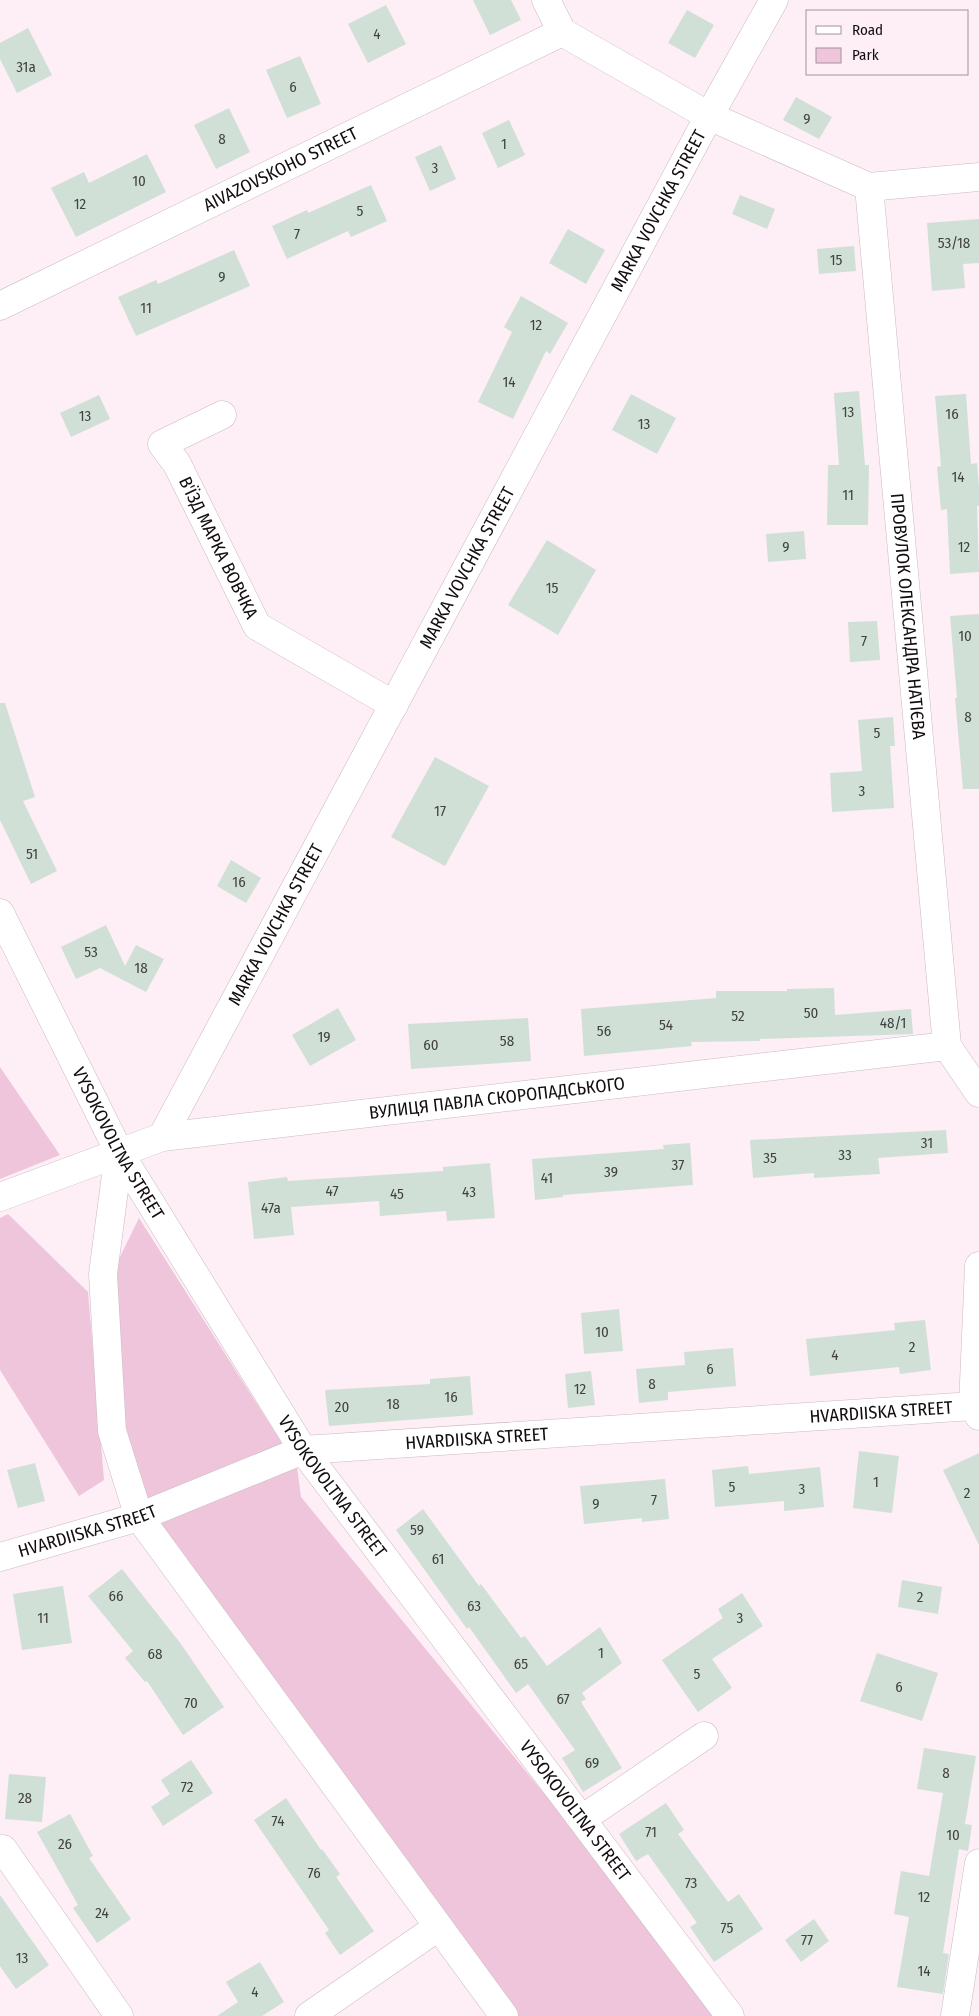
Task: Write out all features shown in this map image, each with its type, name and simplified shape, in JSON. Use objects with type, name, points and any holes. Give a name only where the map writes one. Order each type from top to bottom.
[{"type":"street","points":[[546,0],[562,32],[709,116],[869,187],[979,177]]},
{"type":"street","name":"MARKA VOVCHKA STREET","points":[[162,1137],[709,116],[774,0]]},
{"type":"street","name":"AIVAZOVSKOHO STREET","points":[[0,306],[562,32]]},
{"type":"street","name":"ПРОВУЛОК ОЛЕКСАНДРА НАТІЄВА","points":[[869,187],[947,1046]]},
{"type":"street","name":"В'ЇЗД МАРКА ВОВЧКА","points":[[222,415],[162,444],[176,464],[257,626],[394,705]]},
{"type":"street","name":"VYSOKOVOLTNA STREET","points":[[0,913],[119,1152],[303,1450],[730,2016]]},
{"type":"street","points":[[947,1046],[979,1093]]},
{"type":"street","name":"ВУЛИЦЯ ПАВЛА СКОРОПАДСЬКОГО","points":[[0,1197],[162,1137],[947,1046]]},
{"type":"street","points":[[119,1152],[103,1274],[112,1431],[139,1517],[504,2016]]},
{"type":"street","points":[[976,1411],[979,1266]]},
{"type":"street","name":"HVARDIISKA STREET","points":[[0,1557],[139,1517],[303,1450],[976,1411]]},
{"type":"street","points":[[582,1819],[704,1736]]},
{"type":"street","points":[[3,1849],[119,2016]]},
{"type":"street","points":[[955,2016],[979,1863]]},
{"type":"street","points":[[309,2016],[438,1927]]},
{"type":"green space","points":[[0,1067],[60,1155],[0,1179]]},
{"type":"green space","points":[[8,1214],[88,1292],[104,1480],[79,1496],[0,1370],[0,1218]]},
{"type":"green space","points":[[139,1218],[297,1467],[301,1497],[574,1830],[715,2016],[515,2016],[143,1508],[122,1430],[116,1265]]},
{"type":"building","points":[[473,0],[511,0],[521,20],[490,35]]},
{"type":"building","points":[[386,5],[406,44],[368,63],[348,24]]},
{"type":"building","points":[[687,10],[714,25],[695,58],[668,43]]},
{"type":"building","points":[[28,28],[52,75],[17,93],[0,59],[0,43]]},
{"type":"building","points":[[300,56],[321,104],[287,118],[266,70]]},
{"type":"building","points":[[796,97],[832,117],[819,139],[783,120]]},
{"type":"building","points":[[229,108],[250,152],[216,169],[194,125]]},
{"type":"building","points":[[509,120],[525,155],[498,168],[482,133]]},
{"type":"building","points":[[441,145],[456,179],[430,191],[415,157]]},
{"type":"building","points":[[147,154],[166,192],[76,237],[51,188],[84,172],[89,183]]},
{"type":"building","points":[[371,185],[387,221],[351,237],[348,231],[287,259],[272,226],[307,210],[308,213]]},
{"type":"building","points":[[740,195],[775,209],[767,229],[732,214]]},
{"type":"building","points":[[979,219],[979,263],[963,264],[965,288],[932,291],[927,223]]},
{"type":"building","points":[[568,229],[605,250],[586,284],[549,263]]},
{"type":"building","points":[[854,246],[856,271],[819,274],[817,249]]},
{"type":"building","points":[[234,250],[250,286],[136,336],[118,297],[156,280],[158,284]]},
{"type":"building","points":[[521,296],[568,323],[550,354],[546,351],[513,419],[478,402],[512,332],[504,327]]},
{"type":"building","points":[[859,391],[865,465],[869,465],[868,525],[827,525],[828,465],[839,465],[834,393]]},
{"type":"building","points":[[631,394],[676,418],[657,454],[612,430]]},
{"type":"building","points":[[966,394],[971,464],[977,463],[979,488],[979,506],[977,506],[979,572],[950,574],[947,509],[941,510],[937,467],[941,466],[935,396]]},
{"type":"building","points":[[99,395],[110,419],[71,437],[60,413]]},
{"type":"building","points":[[804,531],[806,559],[768,562],[766,534]]},
{"type":"building","points":[[547,540],[596,570],[558,635],[508,605]]},
{"type":"building","points":[[979,614],[979,789],[963,789],[950,616]]},
{"type":"building","points":[[877,621],[880,660],[850,662],[848,622]]},
{"type":"building","points":[[0,703],[5,703],[35,797],[23,801],[57,871],[31,884],[0,820]]},
{"type":"building","points":[[893,717],[895,746],[890,746],[894,808],[832,812],[830,773],[862,771],[858,720]]},
{"type":"building","points":[[435,757],[489,786],[445,866],[391,837]]},
{"type":"building","points":[[231,860],[261,878],[246,903],[217,886]]},
{"type":"building","points":[[106,925],[125,966],[136,945],[164,959],[146,992],[100,968],[76,979],[61,947]]},
{"type":"building","points":[[834,988],[835,1015],[911,1009],[913,1034],[691,1042],[692,1046],[584,1056],[581,1009],[716,998],[716,991],[787,991],[787,989]]},
{"type":"building","points":[[338,1008],[356,1040],[310,1066],[292,1035]]},
{"type":"building","points":[[528,1018],[531,1061],[411,1069],[408,1024]]},
{"type":"building","points":[[946,1130],[948,1153],[878,1158],[880,1174],[814,1178],[814,1173],[753,1178],[750,1140]]},
{"type":"building","points":[[690,1143],[693,1185],[563,1195],[563,1197],[535,1200],[532,1159],[664,1149],[663,1145]]},
{"type":"building","points":[[490,1163],[495,1218],[447,1221],[446,1211],[380,1216],[379,1201],[291,1207],[294,1235],[254,1239],[248,1182],[287,1177],[288,1181],[443,1171],[443,1167]]},
{"type":"building","points":[[619,1309],[623,1351],[584,1354],[581,1313]]},
{"type":"building","points":[[925,1320],[931,1370],[900,1374],[899,1367],[810,1376],[806,1339],[895,1330],[894,1323]]},
{"type":"building","points":[[733,1348],[736,1386],[668,1392],[668,1400],[639,1403],[636,1369],[685,1365],[684,1352]]},
{"type":"building","points":[[591,1371],[595,1405],[568,1408],[565,1374]]},
{"type":"building","points":[[470,1376],[473,1415],[329,1426],[325,1390],[430,1384],[430,1379]]},
{"type":"building","points":[[859,1451],[899,1456],[892,1513],[853,1508]]},
{"type":"building","points":[[979,1453],[979,1545],[943,1470]]},
{"type":"building","points":[[35,1463],[45,1501],[18,1508],[7,1470]]},
{"type":"building","points":[[748,1466],[749,1474],[820,1467],[824,1507],[784,1511],[784,1501],[715,1507],[712,1470]]},
{"type":"building","points":[[665,1479],[669,1519],[642,1522],[642,1518],[584,1524],[580,1486]]},
{"type":"building","points":[[423,1509],[479,1586],[481,1584],[521,1638],[525,1636],[547,1666],[600,1627],[622,1663],[582,1693],[586,1699],[581,1702],[622,1768],[583,1792],[562,1758],[575,1750],[528,1684],[516,1693],[469,1627],[467,1629],[396,1530]]},
{"type":"building","points":[[122,1569],[181,1644],[224,1707],[183,1735],[147,1681],[145,1682],[125,1658],[133,1651],[88,1596]]},
{"type":"building","points":[[902,1580],[942,1587],[938,1614],[898,1607]]},
{"type":"building","points":[[63,1586],[72,1643],[22,1650],[13,1594]]},
{"type":"building","points":[[742,1593],[763,1626],[712,1659],[732,1688],[698,1712],[662,1660],[723,1618],[718,1609]]},
{"type":"building","points":[[877,1653],[938,1673],[922,1721],[860,1701]]},
{"type":"building","points":[[924,1748],[976,1756],[965,1824],[972,1825],[968,1851],[959,1849],[943,1953],[949,1954],[943,1994],[897,1987],[909,1917],[894,1914],[901,1871],[929,1876],[943,1793],[917,1789]]},
{"type":"building","points":[[191,1760],[213,1793],[163,1826],[151,1807],[170,1794],[161,1780]]},
{"type":"building","points":[[9,1774],[46,1777],[42,1822],[5,1819]]},
{"type":"building","points":[[286,1798],[321,1850],[340,1874],[336,1877],[374,1931],[340,1955],[325,1933],[329,1930],[254,1820]]},
{"type":"building","points":[[666,1803],[684,1830],[678,1834],[728,1902],[739,1894],[763,1929],[714,1962],[690,1927],[697,1923],[648,1854],[636,1861],[619,1834]]},
{"type":"building","points":[[70,1814],[93,1856],[89,1858],[131,1919],[97,1943],[73,1908],[78,1905],[37,1832]]},
{"type":"building","points":[[0,1895],[49,1965],[16,1989],[0,1966]]},
{"type":"building","points":[[814,1919],[829,1941],[801,1962],[785,1940]]},
{"type":"building","points":[[260,1962],[284,2002],[262,2016],[217,2016],[238,2002],[226,1982]]}]
